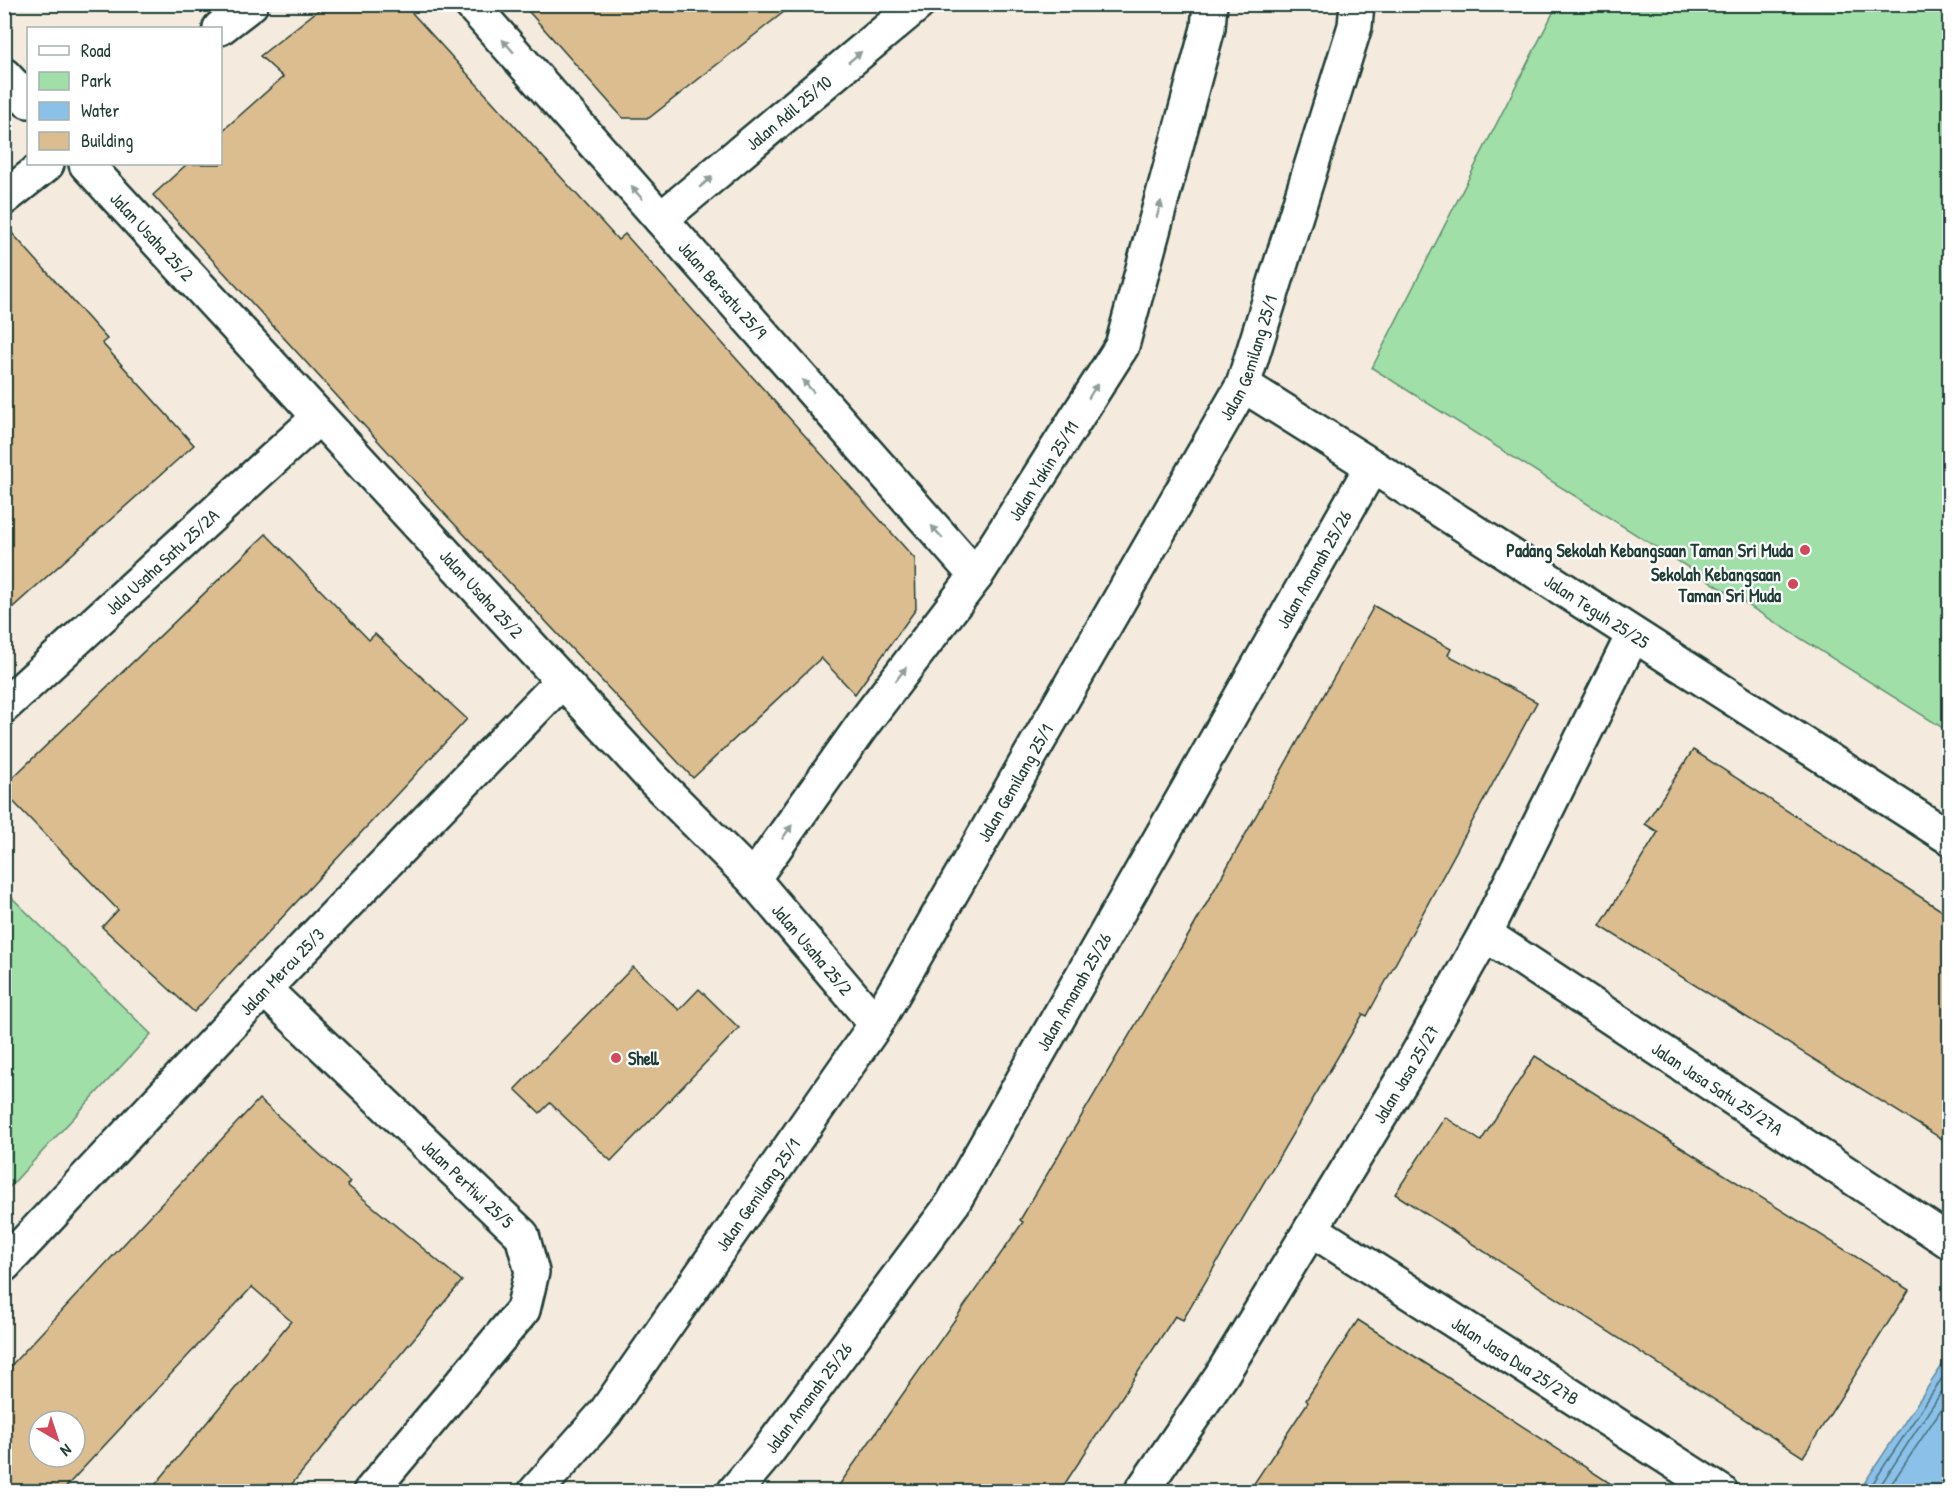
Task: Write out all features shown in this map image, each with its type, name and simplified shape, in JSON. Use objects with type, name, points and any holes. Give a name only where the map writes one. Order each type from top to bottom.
[{"type":"street","points":[[221,27],[251,4]]},
{"type":"street","name":"Jalan Bersatu 25/9","points":[[471,4],[976,576]]},
{"type":"street","name":"Jalan Adil 25/10","points":[[661,219],[918,4]]},
{"type":"street","name":"Jalan Yakin 25/11","points":[[753,879],[863,724],[976,576],[1122,346],[1208,28],[1210,4]]},
{"type":"street","name":"Jalan Gemilang 25/1","points":[[535,1491],[605,1413],[876,1024],[1243,385],[1355,26],[1357,4]]},
{"type":"street","points":[[4,75],[27,100]]},
{"type":"street","points":[[4,198],[46,165]]},
{"type":"street","name":"Jalan Usaha 25/2","points":[[87,165],[653,779],[753,879],[876,1024]]},
{"type":"street","name":"Jalan Teguh 25/25","points":[[1243,385],[1950,838]]},
{"type":"street","name":"Jala Usaha Satu 25/2A","points":[[4,706],[319,417]]},
{"type":"street","name":"Jalan Amanah 25/26","points":[[734,1491],[766,1454],[953,1203],[1372,466]]},
{"type":"street","name":"Jalan Jasa 25/27","points":[[1141,1491],[1221,1376],[1412,1064],[1485,934],[1633,635]]},
{"type":"street","name":"Jalan Mercu 25/3","points":[[4,1265],[264,989],[562,681]]},
{"type":"street","name":"Jalan Jasa Satu 25/27A","points":[[1485,934],[1950,1242]]},
{"type":"street","name":"Jalan Pertiwi 25/5","points":[[264,989],[522,1235],[531,1272],[523,1310],[370,1491]]},
{"type":"street","name":"Jalan Jasa Dua 25/27B","points":[[1311,1229],[1721,1491]]},
{"type":"green space","name":"Padang Sekolah Kebangsaan Taman Sri Muda","points":[[1557,5],[1949,5],[1949,732],[1372,368]]},
{"type":"green space","points":[[4,890],[151,1034],[5,1192],[4,1192]]},
{"type":"water","points":[[1949,1355],[1949,1491],[1859,1491]]},
{"type":"building","points":[[326,4],[404,4],[618,240],[625,234],[915,559],[916,609],[855,694],[821,658],[693,778],[444,513],[153,195],[186,165],[222,165],[222,131],[283,77],[260,56]]},
{"type":"building","points":[[522,4],[794,4],[649,118],[623,118]]},
{"type":"building","points":[[4,224],[107,339],[102,343],[194,445],[4,615]]},
{"type":"building","points":[[266,534],[369,640],[375,634],[467,719],[194,1012],[102,927],[118,910],[4,792],[4,786]]},
{"type":"building","points":[[1374,606],[1451,649],[1448,655],[1537,702],[1367,1016],[1363,1014],[1183,1320],[1175,1316],[1060,1491],[835,1491],[1023,1222],[1020,1220],[1195,924]]},
{"type":"building","points":[[1693,750],[1950,916],[1950,1144],[1600,926],[1658,832],[1645,824]]},
{"type":"building","points":[[633,967],[679,1010],[699,989],[739,1028],[611,1161],[550,1103],[540,1113],[515,1089]]},
{"type":"building","points":[[1535,1056],[1909,1290],[1803,1457],[1395,1194],[1445,1117],[1481,1141]]},
{"type":"building","points":[[259,1099],[350,1182],[347,1185],[462,1281],[286,1491],[150,1491],[291,1321],[252,1287],[87,1464],[87,1409],[27,1409],[27,1469],[82,1469],[62,1491],[4,1491],[4,1373]]},
{"type":"building","points":[[1358,1320],[1622,1491],[1249,1491],[1308,1402],[1306,1400]]},
{"type":"place","name":"Padang Sekolah Kebangsaan Taman Sri Muda","points":[[1805,550]]},
{"type":"place","name":"Sekolah Kebangsaan Taman Sri Muda","points":[[1793,584]]},
{"type":"place","name":"Shell","points":[[616,1058]]}]
